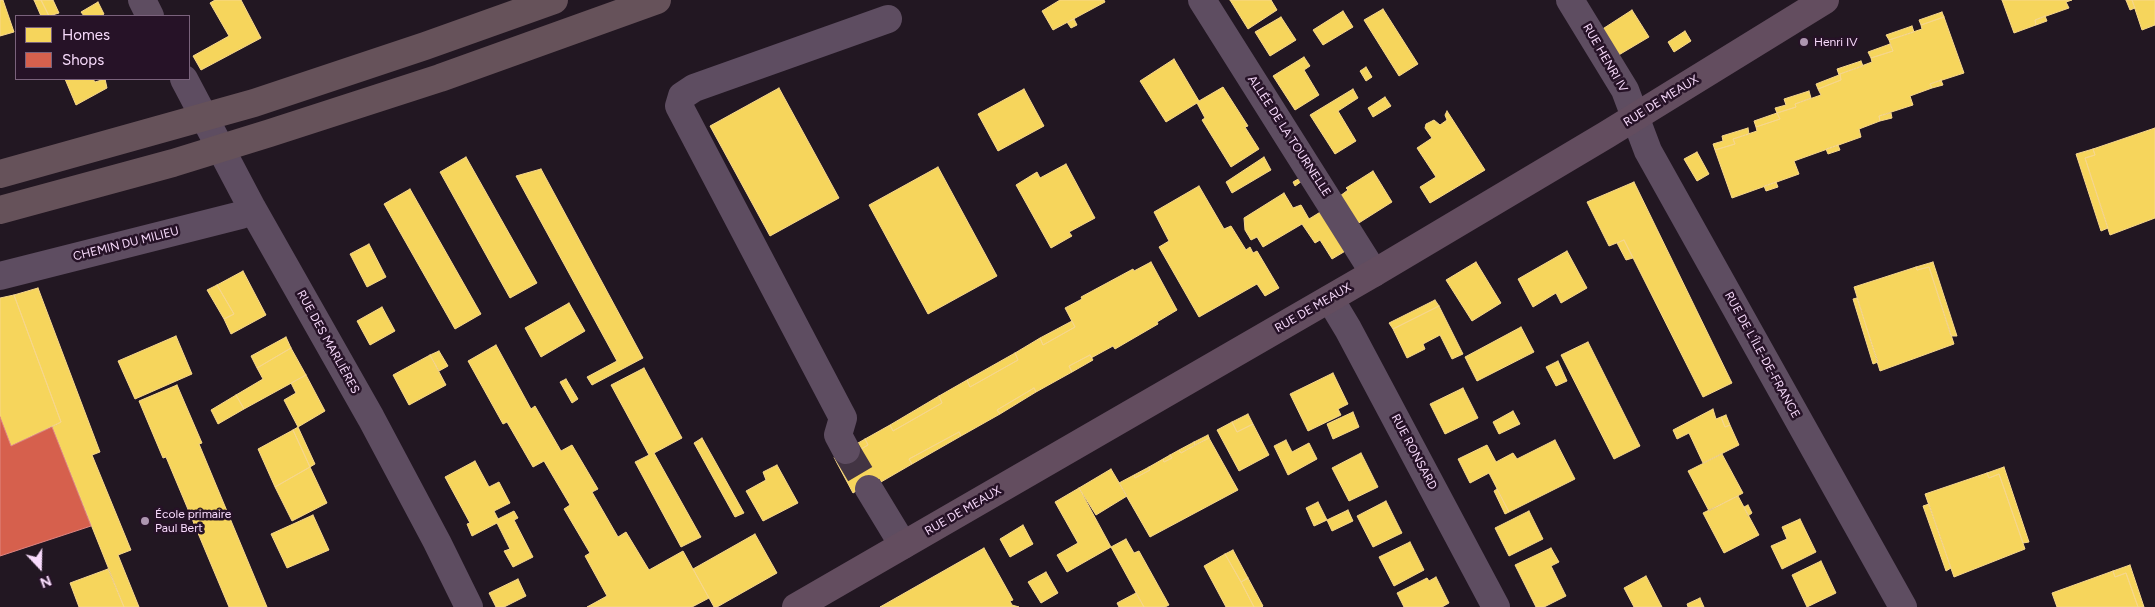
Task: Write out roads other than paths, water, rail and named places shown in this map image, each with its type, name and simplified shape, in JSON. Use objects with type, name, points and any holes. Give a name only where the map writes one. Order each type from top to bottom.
[{"type":"highway","points":[[0,174],[254,102],[425,46],[554,0]]},
{"type":"highway","points":[[0,210],[173,163],[270,133],[440,78],[657,0]]},
{"type":"main road","name":"RUE DE MEAUX","points":[[796,607],[1330,299],[1635,117],[1825,0]]},
{"type":"street","points":[[142,0],[150,15]]},
{"type":"street","name":"ALLÉE DE LA TOURNELLE","points":[[1202,0],[1374,273]]},
{"type":"street","name":"RUE HENRI IV","points":[[1570,0],[1625,90],[1635,117]]},
{"type":"street","points":[[846,450],[838,435],[843,418],[679,106],[682,96],[694,88],[888,19]]},
{"type":"street","name":"RUE DES MARLIÈRES","points":[[185,80],[252,208],[371,418],[437,542],[469,607]]},
{"type":"street","name":"RUE DE L'ÎLE-DE-FRANCE","points":[[1635,117],[1648,151],[1899,599]]},
{"type":"street","name":"CHEMIN DU MILIEU","points":[[0,276],[241,214],[252,208]]},
{"type":"street","name":"RUE RONSARD","points":[[1330,299],[1348,329],[1496,607]]},
{"type":"street","points":[[869,489],[903,545]]},
{"type":"tunnel","points":[[846,450],[869,489]]},
{"type":"place","name":"Henri IV","points":[[1804,42]]},
{"type":"place","name":"École primaire Paul Bert","points":[[145,521]]}]
